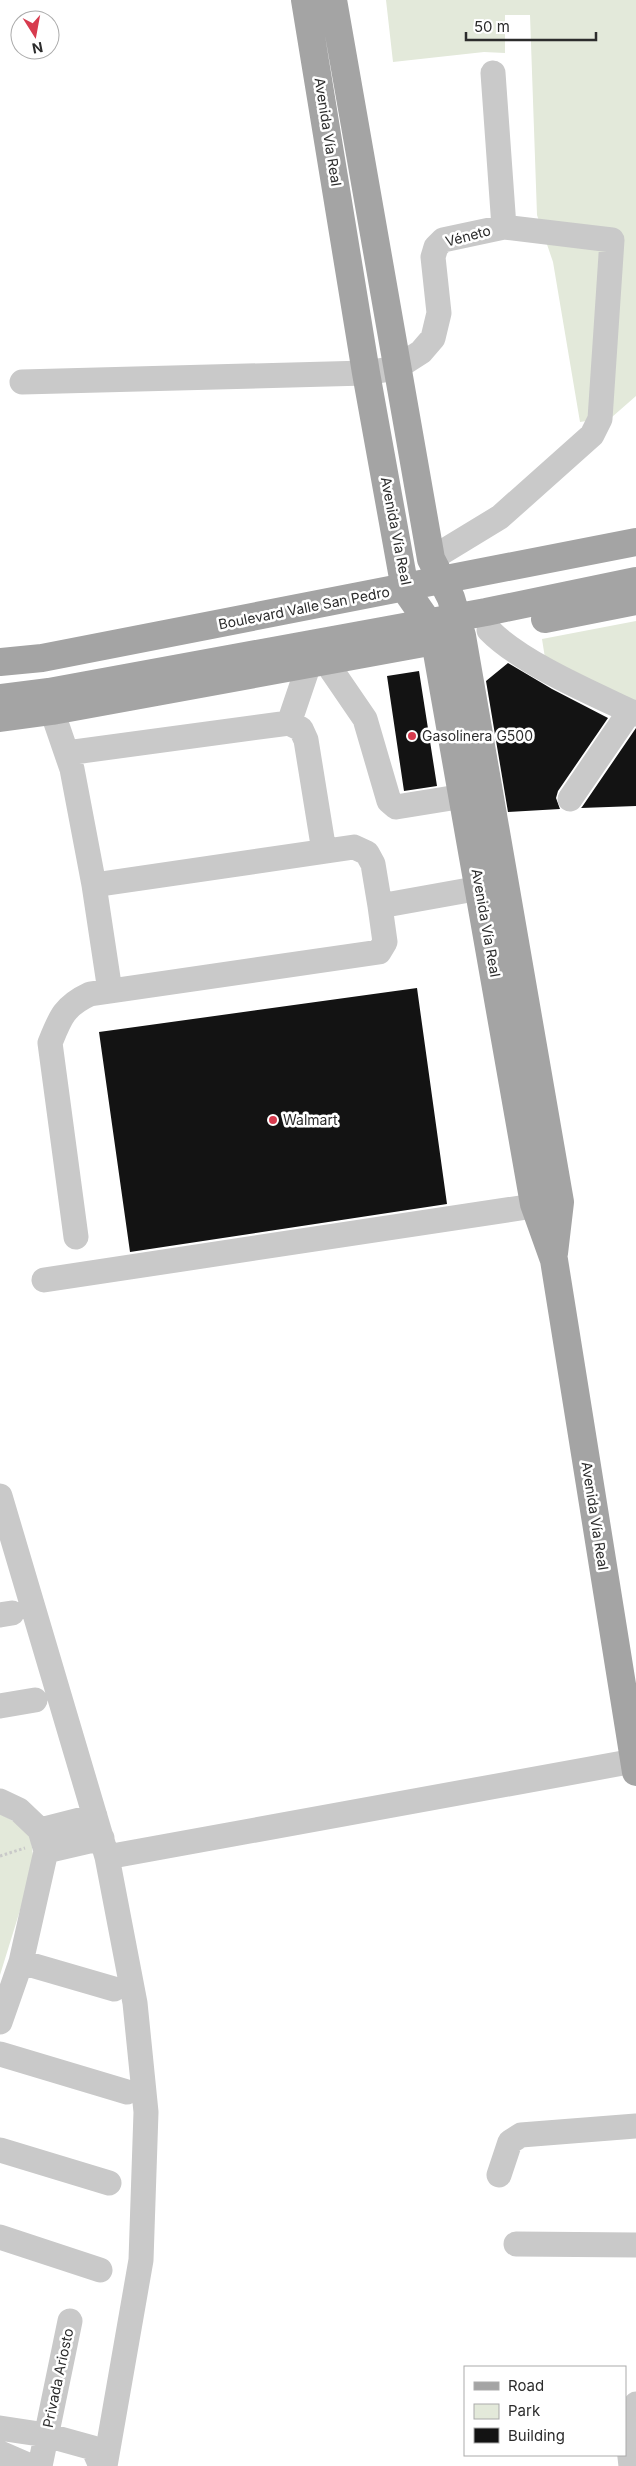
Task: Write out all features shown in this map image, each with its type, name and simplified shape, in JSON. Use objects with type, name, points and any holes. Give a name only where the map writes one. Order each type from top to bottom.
[{"type":"main road","name":"Avenida Vía Real","points":[[305,0],[366,373],[464,796],[492,886]]},
{"type":"main road","name":"Avenida Vía Real","points":[[333,0],[396,368],[448,598],[492,886],[547,1203],[554,1260],[635,1766]]},
{"type":"main road","name":"Boulevard Valle San Pedro","points":[[0,718],[52,711],[317,663],[422,614],[448,598],[636,542]]},
{"type":"main road","name":"Boulevard Valle San Pedro","points":[[0,698],[48,692],[422,614],[448,598],[636,562]]},
{"type":"main road","name":"Boulevard Valle San Pedro","points":[[448,598],[636,581]]},
{"type":"main road","name":"Boulevard Valle San Pedro","points":[[448,598],[489,630],[636,601]]},
{"type":"main road","name":"Boulevard Valle San Pedro","points":[[0,662],[422,614]]},
{"type":"main road","name":"Boulevard Valle San Pedro","points":[[0,678],[45,674],[422,614]]},
{"type":"street","points":[[493,73],[504,226]]},
{"type":"street","name":"Véneto","points":[[22,382],[366,373],[396,368],[421,352],[433,338],[439,313],[433,257],[436,247],[443,240],[504,226],[612,240],[600,419],[592,435],[500,516],[448,598]]},
{"type":"street","points":[[489,630],[510,648],[546,669],[633,713],[570,799]]},
{"type":"street","points":[[289,723],[317,663],[364,719],[388,801],[396,807],[464,796]]},
{"type":"street","points":[[52,711],[72,769],[94,885],[110,992]]},
{"type":"street","points":[[67,753],[289,723],[301,729],[306,740],[324,851]]},
{"type":"street","points":[[76,1237],[50,1043],[58,1022],[72,1002],[90,994],[379,952],[385,942],[373,864],[368,853],[354,846],[94,885]]},
{"type":"street","points":[[380,906],[492,886]]},
{"type":"street","points":[[44,1280],[547,1203]]},
{"type":"street","points":[[0,1496],[101,1837],[135,2003],[146,2112],[141,2260],[105,2466]]},
{"type":"street","points":[[0,1706],[35,1700]]},
{"type":"street","points":[[43,1840],[101,1837],[635,1766]]},
{"type":"street","points":[[0,1801],[19,1810],[43,1840],[21,1962],[0,2022]]},
{"type":"street","points":[[21,1962],[114,1989]]},
{"type":"street","points":[[0,2054],[127,2092]]},
{"type":"street","points":[[499,2175],[510,2142],[521,2135],[636,2126]]},
{"type":"street","points":[[0,2150],[108,2183]]},
{"type":"street","points":[[0,2237],[100,2270]]},
{"type":"street","points":[[516,2244],[636,2245]]},
{"type":"street","name":"Privada Ariosto","points":[[40,2453],[70,2321]]},
{"type":"street","points":[[631,2466],[629,2448],[636,2404]]},
{"type":"street","points":[[0,2428],[40,2453]]},
{"type":"street","points":[[0,2434],[40,2453],[91,2461],[97,2466]]},
{"type":"street","points":[[0,2453],[40,2453],[93,2448],[101,2466]]},
{"type":"green space","points":[[386,0],[636,0],[636,396],[612,417],[580,422],[553,262],[537,215],[530,15],[505,15],[505,53],[484,52],[393,62]]},
{"type":"green space","points":[[636,621],[636,702],[545,658],[542,639]]},
{"type":"green space","points":[[0,1814],[24,1827],[31,1839],[34,1865],[0,1975]]},
{"type":"building","points":[[508,663],[552,689],[608,718],[558,791],[556,798],[560,809],[508,812],[486,681]]},
{"type":"building","name":"Gasolinera G500","points":[[419,671],[437,786],[404,791],[387,676]]},
{"type":"building","points":[[636,728],[636,806],[581,808],[582,807]]},
{"type":"building","name":"Walmart","points":[[417,988],[447,1204],[130,1252],[99,1032]]},
{"type":"place","name":"Gasolinera G500","points":[[412,736]]},
{"type":"place","name":"Walmart","points":[[273,1120]]}]
